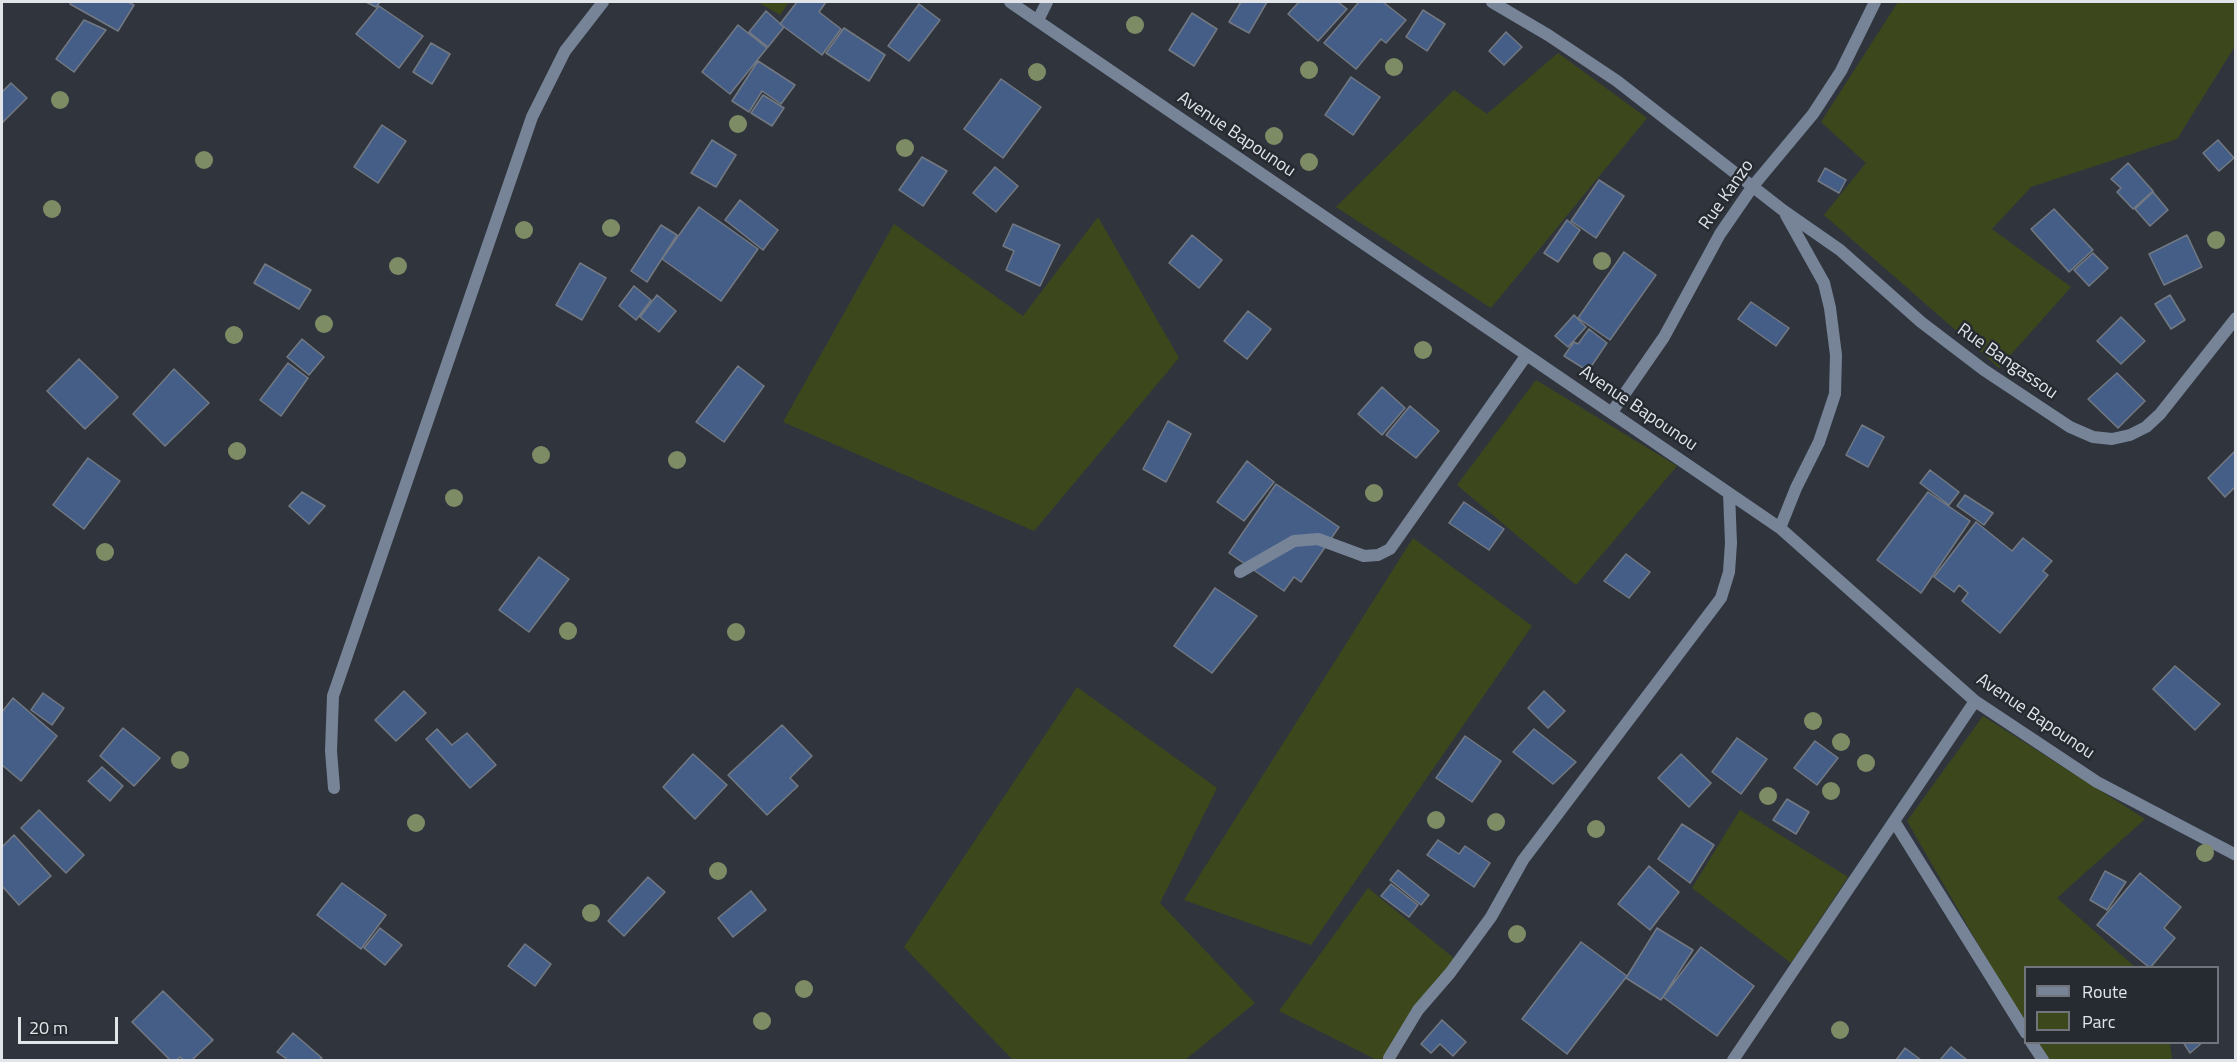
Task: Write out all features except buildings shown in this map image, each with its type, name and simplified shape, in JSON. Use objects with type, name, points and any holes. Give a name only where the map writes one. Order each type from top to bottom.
[{"type":"street","points":[[334,789],[331,751],[333,696],[532,117],[565,51],[603,2]]},
{"type":"street","name":"Avenue Bapounou","points":[[1010,2],[1780,528],[1975,701],[2097,782],[2235,855]]},
{"type":"street","points":[[1038,21],[1047,2]]},
{"type":"street","name":"Rue Bangassou","points":[[1492,2],[1548,35],[1617,81],[1784,211],[1840,250],[1921,322],[1984,370],[2070,427],[2093,437],[2112,439],[2130,435],[2146,427],[2160,414],[2235,318]]},
{"type":"street","name":"Rue Kanzo","points":[[1612,412],[1664,337],[1720,234],[1753,186],[1814,114],[1841,71],[1875,2]]},
{"type":"street","points":[[1780,528],[1796,488],[1819,442],[1835,394],[1836,355],[1824,283],[1784,211]]},
{"type":"street","points":[[1240,572],[1294,541],[1318,539],[1364,556],[1378,555],[1390,549],[1526,356]]},
{"type":"street","points":[[1389,1058],[1418,1010],[1450,973],[1491,917],[1523,860],[1721,598],[1729,572],[1731,543],[1729,493]]},
{"type":"street","points":[[1732,1060],[1975,701]]},
{"type":"street","points":[[1894,821],[2024,1031]]},
{"type":"street","points":[[2032,1044],[2043,1060]]},
{"type":"green space","points":[[758,2],[789,2],[780,15]]},
{"type":"green space","points":[[1898,2],[2235,2],[2235,46],[2177,139],[2031,187],[1992,229],[2071,287],[1999,368],[1824,215],[1866,163],[1821,122]]},
{"type":"green space","points":[[1558,53],[1647,118],[1491,308],[1336,207],[1454,90],[1487,114]]},
{"type":"green space","points":[[1098,217],[1179,358],[1034,531],[783,422],[894,224],[1023,316]]},
{"type":"green space","points":[[1536,380],[1677,466],[1576,585],[1457,485]]},
{"type":"green space","points":[[1413,538],[1532,626],[1311,945],[1184,900]]},
{"type":"green space","points":[[1077,687],[1217,788],[1160,903],[1255,1003],[1185,1060],[1013,1060],[904,947]]},
{"type":"green space","points":[[1983,716],[2145,819],[2057,898],[2134,966],[2024,966],[2024,1023],[1907,821]]},
{"type":"green space","points":[[1740,810],[1848,877],[1791,963],[1692,888]]},
{"type":"green space","points":[[1368,888],[1455,959],[1381,1060],[1279,1011]]},
{"type":"green space","points":[[2037,1044],[2170,1044],[2172,1060],[2046,1060]]}]
